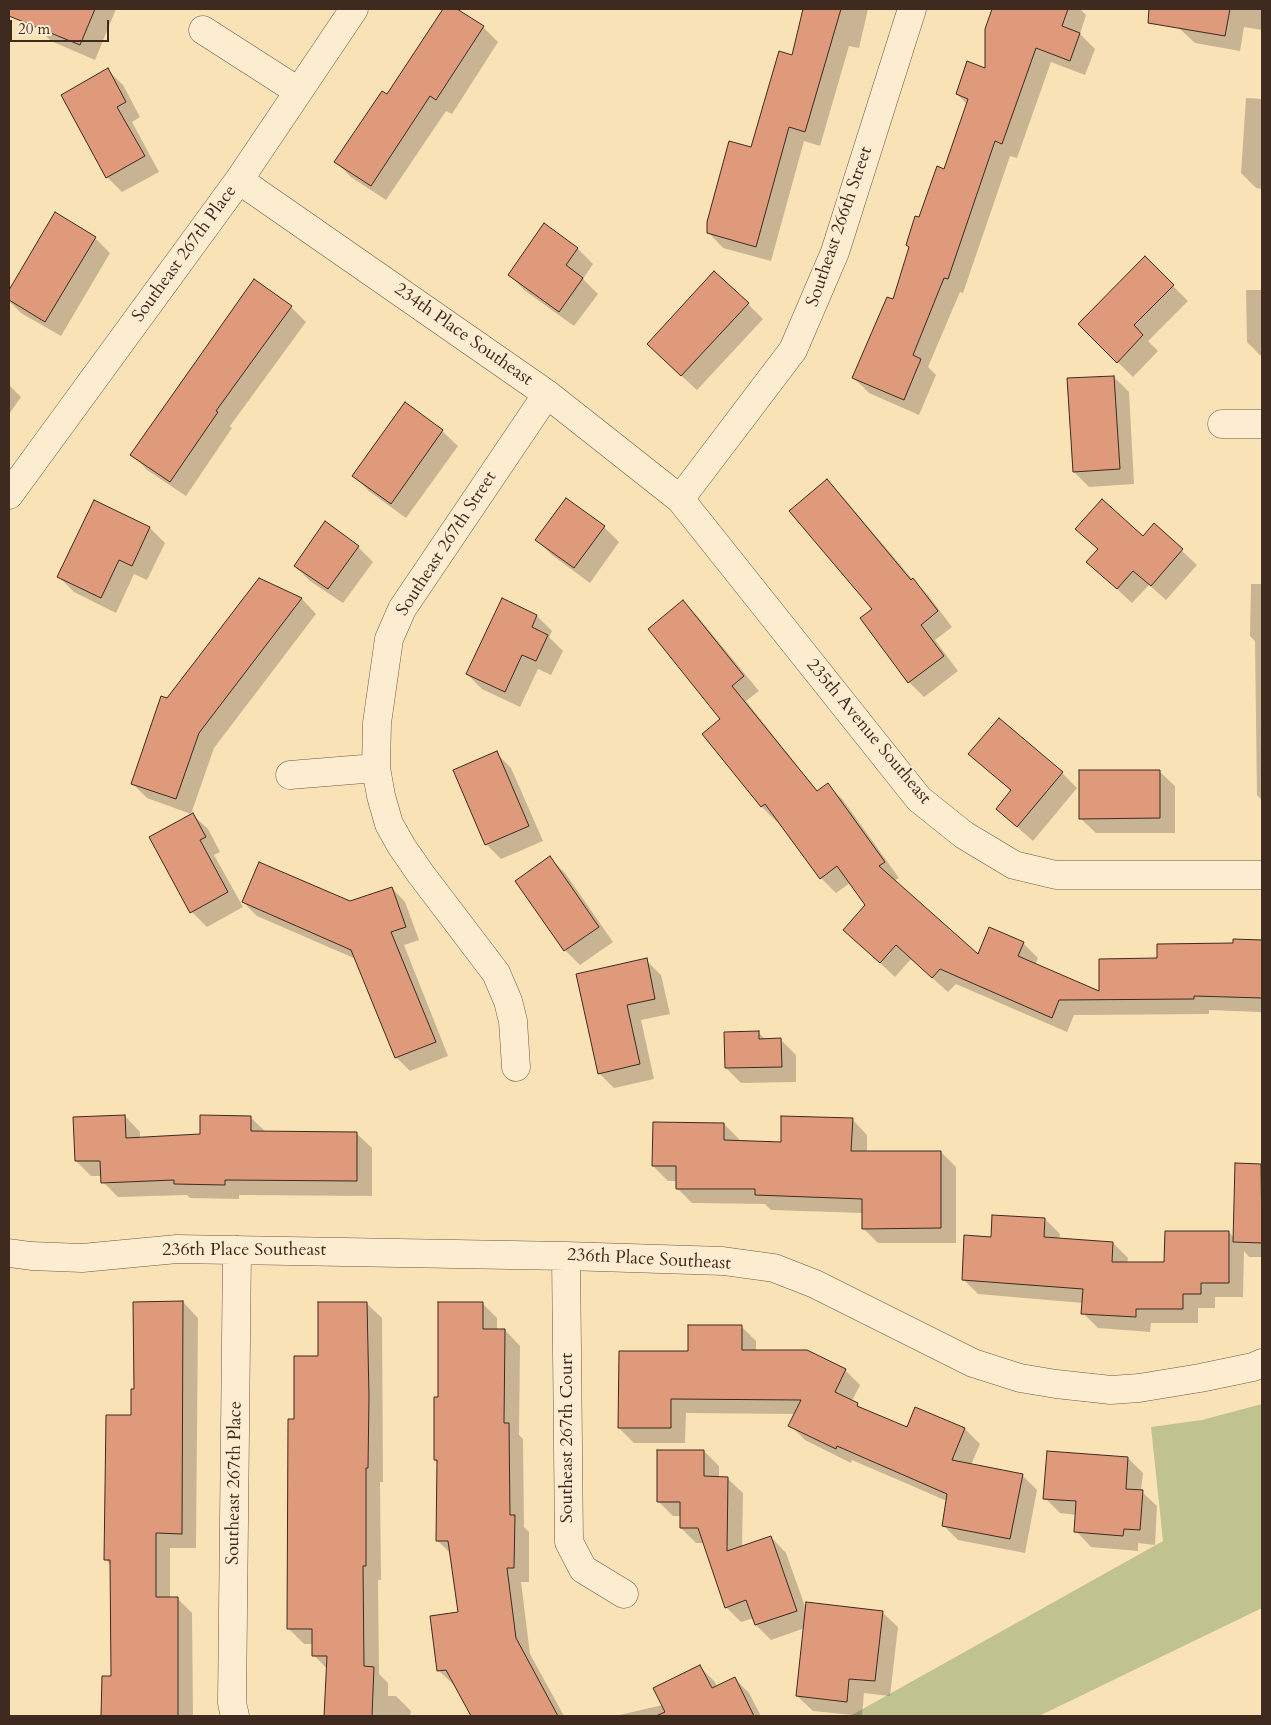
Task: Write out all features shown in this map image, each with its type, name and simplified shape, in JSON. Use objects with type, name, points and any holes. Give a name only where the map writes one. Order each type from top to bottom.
[{"type":"street","name":"Southeast 267th Place","points":[[9,495],[239,180],[354,9]]},
{"type":"street","name":"Southeast 266th Street","points":[[680,499],[793,350],[835,252],[912,9]]},
{"type":"street","points":[[203,30],[298,91]]},
{"type":"street","name":"234th Place Southeast","points":[[239,180],[547,394],[680,499]]},
{"type":"street","name":"Southeast 267th Street","points":[[516,1067],[512,1021],[508,1001],[496,973],[402,847],[390,824],[381,796],[376,768],[377,723],[390,639],[402,609],[547,394]]},
{"type":"street","points":[[1222,424],[1262,424]]},
{"type":"street","name":"235th Avenue Southeast","points":[[680,499],[919,798],[964,836],[1014,865],[1056,875],[1262,875]]},
{"type":"street","points":[[290,775],[376,768]]},
{"type":"street","name":"236th Place Southeast","points":[[9,1253],[82,1258],[177,1249],[566,1256],[723,1261],[774,1268],[815,1284],[973,1363],[1020,1378],[1110,1390],[1138,1388],[1200,1378],[1253,1367],[1262,1363]]},
{"type":"street","name":"Southeast 267th Place","points":[[235,1716],[232,1703],[237,1250]]},
{"type":"street","name":"Southeast 267th Court","points":[[566,1256],[569,1542],[583,1568],[624,1594]]},
{"type":"green space","points":[[1262,1404],[1262,1608],[1039,1716],[850,1716],[1163,1541],[1151,1427],[1202,1420]]},
{"type":"building","points":[[9,9],[95,9],[80,45],[9,16]]},
{"type":"building","points":[[443,9],[457,9],[484,26],[436,100],[430,96],[371,186],[334,162],[382,91],[387,94]]},
{"type":"building","points":[[803,9],[841,9],[805,132],[789,127],[756,247],[707,233],[707,222],[729,141],[751,147],[779,51],[792,55]]},
{"type":"building","points":[[992,9],[1068,9],[1062,26],[1080,33],[1070,61],[1036,48],[1002,144],[995,141],[948,279],[944,278],[913,355],[921,359],[904,400],[852,378],[887,297],[893,299],[909,247],[906,245],[915,216],[919,217],[937,166],[944,169],[968,99],[956,94],[967,61],[985,68],[985,29]]},
{"type":"building","points":[[1149,9],[1230,9],[1225,36],[1148,23]]},
{"type":"building","points":[[108,68],[126,102],[117,107],[145,156],[106,178],[61,95]]},
{"type":"building","points":[[55,212],[96,237],[45,322],[9,300],[9,290]]},
{"type":"building","points":[[544,223],[578,248],[566,265],[583,278],[559,312],[508,275]]},
{"type":"building","points":[[1145,256],[1174,285],[1134,325],[1143,335],[1117,363],[1078,324]]},
{"type":"building","points":[[714,271],[749,303],[681,376],[647,344]]},
{"type":"building","points":[[254,279],[292,306],[216,411],[218,412],[170,482],[130,455]]},
{"type":"building","points":[[1114,376],[1120,469],[1073,472],[1067,378]]},
{"type":"building","points":[[405,402],[443,430],[391,504],[352,476]]},
{"type":"building","points":[[827,479],[911,580],[913,578],[938,611],[921,625],[944,656],[908,683],[860,618],[872,609],[789,511]]},
{"type":"building","points":[[566,498],[605,526],[574,568],[535,540]]},
{"type":"building","points":[[1102,499],[1143,536],[1154,523],[1183,549],[1151,586],[1133,571],[1117,589],[1086,562],[1098,549],[1075,529]]},
{"type":"building","points":[[94,500],[150,527],[132,566],[119,560],[101,598],[57,577]]},
{"type":"building","points":[[325,521],[359,546],[328,589],[294,566]]},
{"type":"building","points":[[259,578],[302,598],[199,733],[176,799],[131,784],[161,696],[167,698]]},
{"type":"building","points":[[502,598],[537,615],[532,627],[548,635],[536,661],[522,655],[505,692],[466,674]]},
{"type":"building","points":[[683,600],[744,676],[732,686],[817,791],[828,783],[885,862],[879,866],[978,954],[989,927],[1024,942],[1018,956],[1099,991],[1099,959],[1157,958],[1157,944],[1233,943],[1233,939],[1262,940],[1262,998],[1194,996],[1194,999],[1059,1000],[1052,1018],[940,969],[932,978],[896,945],[880,963],[843,930],[865,905],[837,866],[820,879],[765,804],[761,807],[702,734],[720,719],[648,629]]},
{"type":"building","points":[[999,718],[1063,772],[1017,827],[996,809],[1011,790],[968,754]]},
{"type":"building","points":[[497,751],[529,826],[485,845],[453,770]]},
{"type":"building","points":[[1079,770],[1160,770],[1160,818],[1079,819]]},
{"type":"building","points":[[193,813],[206,837],[200,840],[228,892],[190,913],[149,837]]},
{"type":"building","points":[[550,856],[599,927],[564,951],[515,881]]},
{"type":"building","points":[[259,862],[350,901],[392,887],[406,927],[391,932],[436,1042],[395,1058],[351,950],[242,902]]},
{"type":"building","points":[[647,958],[655,999],[627,1005],[640,1064],[598,1074],[576,974]]},
{"type":"building","points":[[759,1031],[759,1039],[781,1038],[782,1067],[725,1068],[724,1032]]},
{"type":"building","points":[[125,1115],[126,1138],[200,1134],[200,1115],[251,1116],[251,1131],[357,1132],[357,1181],[225,1180],[225,1185],[174,1184],[174,1180],[101,1183],[100,1161],[75,1161],[73,1117]]},
{"type":"building","points":[[781,1116],[853,1118],[851,1151],[941,1151],[941,1228],[862,1229],[862,1199],[755,1195],[755,1189],[676,1189],[676,1166],[652,1166],[653,1122],[724,1123],[724,1140],[781,1142]]},
{"type":"building","points":[[1235,1163],[1261,1164],[1262,1243],[1233,1242]]},
{"type":"building","points":[[992,1215],[1045,1218],[1044,1237],[1113,1242],[1112,1262],[1164,1262],[1165,1231],[1229,1231],[1229,1283],[1201,1283],[1201,1294],[1183,1294],[1183,1309],[1136,1309],[1136,1317],[1081,1314],[1083,1289],[962,1280],[964,1235],[991,1237]]},
{"type":"building","points":[[183,1301],[182,1534],[156,1533],[156,1597],[178,1597],[178,1716],[101,1716],[102,1676],[111,1676],[110,1560],[104,1560],[106,1415],[131,1415],[131,1389],[134,1389],[133,1302]]},
{"type":"building","points":[[318,1302],[367,1302],[369,1396],[368,1468],[366,1468],[366,1566],[363,1566],[364,1666],[374,1667],[372,1716],[324,1716],[327,1656],[312,1656],[312,1629],[287,1629],[288,1419],[294,1419],[294,1356],[318,1356]]},
{"type":"building","points":[[438,1302],[483,1302],[483,1329],[505,1329],[504,1423],[509,1423],[510,1515],[515,1515],[514,1568],[507,1568],[516,1638],[558,1716],[471,1716],[446,1670],[437,1671],[430,1616],[458,1612],[448,1541],[436,1541],[437,1460],[434,1460],[434,1397],[438,1397]]},
{"type":"building","points":[[688,1325],[742,1325],[742,1350],[807,1350],[846,1369],[835,1392],[858,1403],[857,1406],[907,1427],[915,1407],[965,1428],[952,1460],[1023,1474],[1010,1539],[942,1526],[947,1494],[837,1446],[836,1449],[788,1426],[801,1400],[671,1399],[671,1428],[618,1428],[619,1351],[688,1351]]},
{"type":"building","points":[[657,1450],[704,1450],[704,1476],[728,1477],[727,1551],[771,1536],[797,1611],[755,1625],[746,1600],[725,1608],[698,1528],[680,1528],[680,1502],[657,1502]]},
{"type":"building","points":[[1047,1451],[1128,1457],[1126,1489],[1143,1490],[1140,1530],[1124,1529],[1123,1536],[1074,1532],[1076,1501],[1043,1499]]},
{"type":"building","points":[[806,1602],[883,1611],[875,1681],[849,1679],[847,1702],[796,1696]]},
{"type":"building","points":[[700,1665],[712,1688],[735,1677],[754,1716],[656,1716],[665,1712],[653,1688]]}]
